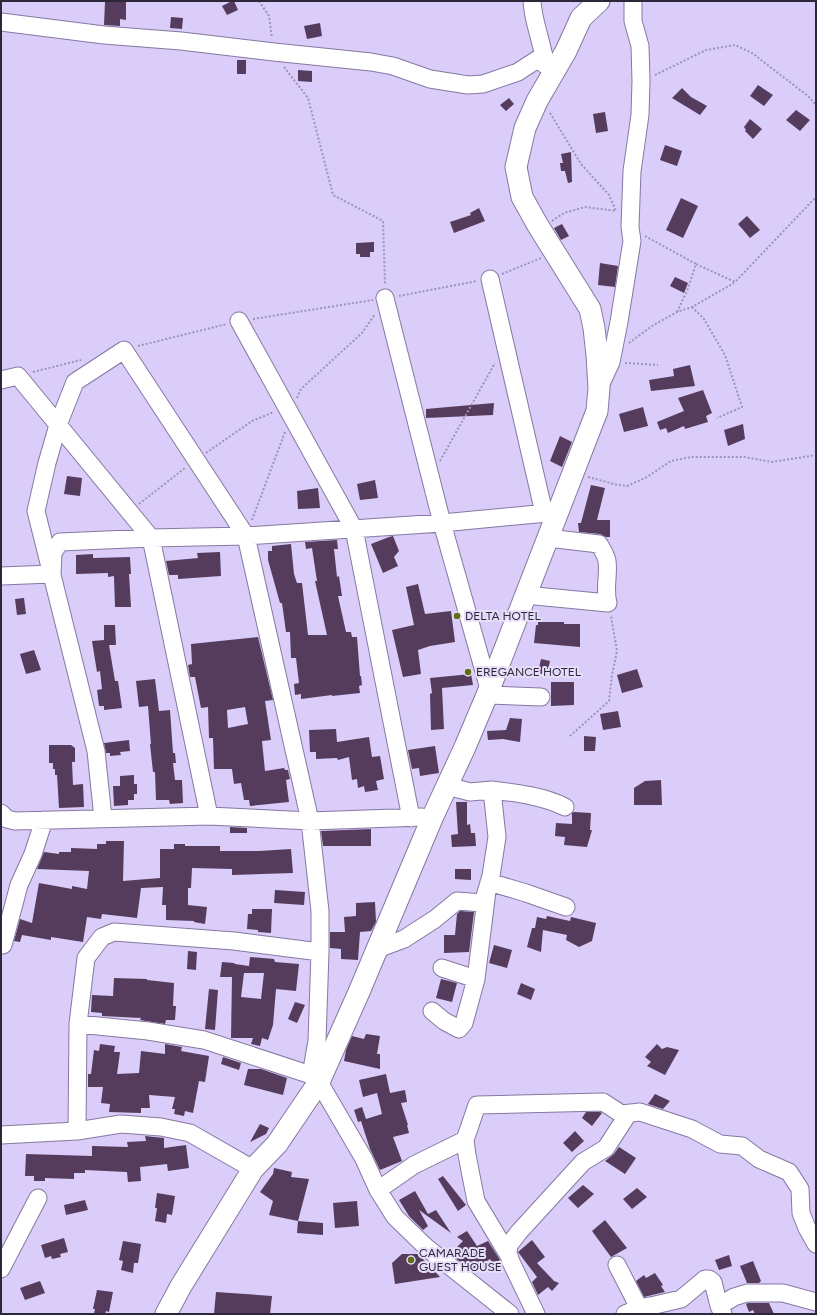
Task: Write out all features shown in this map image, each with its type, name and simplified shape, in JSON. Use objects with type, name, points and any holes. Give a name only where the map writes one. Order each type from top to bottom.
[{"type":"main road","points":[[166,1314],[253,1169],[277,1144],[315,1078],[360,992],[433,816],[465,747],[488,692],[548,538],[551,513],[573,473],[597,412],[599,388],[594,328],[590,310],[540,230],[522,197],[516,167],[525,128],[543,90],[566,51],[581,18],[599,1]]},
{"type":"street","points":[[532,1],[532,10],[544,55],[543,90]]},
{"type":"street","points":[[599,388],[611,362],[632,241],[625,222],[640,115],[641,81],[640,46],[633,21],[633,1]]},
{"type":"street","points":[[1,22],[42,28],[182,41],[371,62],[393,66],[430,79],[468,85],[483,84],[518,72],[544,55]]},
{"type":"street","points":[[52,574],[54,553],[60,542],[246,536],[442,523],[551,513],[505,345],[490,279]]},
{"type":"street","points":[[385,298],[442,523],[488,692],[541,697]]},
{"type":"street","points":[[239,321],[354,529],[411,818]]},
{"type":"street","points":[[104,818],[96,751],[36,511],[47,463],[58,425],[75,382],[124,350],[246,536],[310,821],[320,911],[320,952],[315,1078],[364,1160],[378,1190],[395,1217],[427,1248],[510,1314]]},
{"type":"street","points":[[1,380],[18,376],[151,538],[209,816]]},
{"type":"street","points":[[525,595],[608,603],[606,595],[608,578],[607,560],[599,544],[548,538]]},
{"type":"street","points":[[1,576],[52,574]]},
{"type":"street","points":[[447,786],[470,792],[492,790],[521,793],[565,807]]},
{"type":"street","points":[[432,1011],[444,1021],[459,1029],[464,1023],[476,979],[496,837],[492,790]]},
{"type":"street","points":[[1,813],[7,819],[15,821],[209,816],[310,821],[433,816]]},
{"type":"street","points":[[3,945],[19,885],[33,854],[44,820]]},
{"type":"street","points":[[488,886],[526,893],[566,907]]},
{"type":"street","points":[[377,949],[404,939],[435,919],[457,901],[483,902],[488,886]]},
{"type":"street","points":[[77,1131],[78,1024],[86,958],[102,937],[114,932],[234,941],[320,952]]},
{"type":"street","points":[[442,968],[476,979]]},
{"type":"street","points":[[78,1024],[148,1031],[204,1040],[315,1078]]},
{"type":"street","points":[[509,1256],[509,1245],[519,1232],[583,1162],[606,1148],[626,1117],[603,1102],[477,1105],[465,1140],[476,1201],[509,1256],[536,1314]]},
{"type":"street","points":[[622,1114],[640,1112],[692,1129],[720,1144],[742,1146],[759,1159],[789,1172],[800,1189],[801,1213],[816,1244]]},
{"type":"street","points":[[1,1135],[77,1131],[121,1124],[161,1127],[190,1132],[253,1169]]},
{"type":"street","points":[[378,1190],[414,1165],[465,1140]]},
{"type":"street","points":[[1,1269],[38,1198]]},
{"type":"street","points":[[617,1265],[632,1311],[681,1299],[705,1279],[709,1279],[713,1282],[721,1310],[734,1297],[747,1293],[783,1293],[816,1302]]},
{"type":"path","points":[[259,1],[269,16],[274,52],[308,98],[333,194],[383,221],[385,298]]},
{"type":"path","points":[[641,81],[706,50],[734,45],[752,53],[808,96],[816,105]]},
{"type":"path","points":[[543,90],[581,164],[609,196],[616,211],[625,222],[696,264],[735,282]]},
{"type":"path","points":[[611,362],[630,342],[652,326],[677,312],[692,307],[735,282],[816,197]]},
{"type":"path","points":[[540,230],[564,213],[585,207],[616,211]]},
{"type":"path","points":[[124,350],[239,321],[385,298],[490,279],[555,252]]},
{"type":"path","points":[[677,312],[687,291],[696,264]]},
{"type":"path","points":[[692,307],[704,319],[725,355],[742,407],[717,418]]},
{"type":"path","points":[[431,478],[505,345]]},
{"type":"path","points":[[18,376],[86,359]]},
{"type":"path","points":[[611,362],[658,365]]},
{"type":"path","points":[[573,473],[628,486],[647,477],[671,461],[691,457],[744,457],[772,462],[816,455]]},
{"type":"path","points":[[570,736],[609,701],[617,651],[613,623],[608,603]]},
{"type":"building","points":[[126,1],[126,20],[120,19],[120,26],[104,25],[105,2]]},
{"type":"building","points":[[234,1],[238,10],[227,15],[222,6]]},
{"type":"building","points":[[171,17],[183,18],[182,29],[170,28]]},
{"type":"building","points":[[320,23],[322,36],[307,39],[304,26]]},
{"type":"building","points":[[237,60],[246,60],[246,74],[237,74]]},
{"type":"building","points":[[298,70],[312,71],[312,82],[298,81]]},
{"type":"building","points":[[758,85],[773,95],[764,106],[750,96]]},
{"type":"building","points":[[682,88],[691,97],[707,106],[700,115],[672,98]]},
{"type":"building","points":[[509,98],[514,104],[506,111],[500,105]]},
{"type":"building","points":[[796,110],[810,120],[800,131],[786,120]]},
{"type":"building","points":[[605,112],[608,131],[596,133],[593,114]]},
{"type":"building","points":[[750,119],[762,129],[753,139],[745,131],[746,130],[744,127]]},
{"type":"building","points":[[665,145],[682,151],[677,166],[660,160]]},
{"type":"building","points":[[571,152],[572,182],[568,183],[565,171],[561,171],[560,163],[563,163],[561,154]]},
{"type":"building","points":[[681,198],[698,206],[683,238],[666,230]]},
{"type":"building","points":[[479,208],[485,221],[454,233],[450,222],[471,215],[470,213]]},
{"type":"building","points":[[747,216],[760,230],[750,238],[738,224]]},
{"type":"building","points":[[562,224],[569,236],[561,240],[554,228]]},
{"type":"building","points":[[374,242],[374,252],[370,252],[370,257],[360,257],[360,254],[356,254],[356,243]]},
{"type":"building","points":[[600,263],[618,266],[615,287],[598,285]]},
{"type":"building","points":[[675,277],[688,283],[684,293],[670,286]]},
{"type":"building","points":[[690,365],[695,386],[651,391],[649,380],[674,376],[673,369]]},
{"type":"building","points":[[703,390],[712,413],[706,416],[708,422],[685,429],[684,426],[668,433],[666,428],[660,430],[657,422],[684,411],[678,398]]},
{"type":"building","points":[[494,403],[493,415],[426,418],[426,409]]},
{"type":"building","points":[[643,407],[648,426],[624,432],[619,414]]},
{"type":"building","points":[[743,424],[745,439],[728,446],[724,430]]},
{"type":"building","points":[[560,436],[572,442],[562,467],[550,461]]},
{"type":"building","points":[[67,476],[82,478],[80,496],[64,494]]},
{"type":"building","points":[[375,480],[378,498],[360,500],[357,484]]},
{"type":"building","points":[[591,485],[605,488],[597,520],[610,520],[610,537],[600,534],[579,532],[578,523],[581,523]]},
{"type":"building","points":[[318,488],[320,508],[298,509],[297,491]]},
{"type":"building","points":[[393,536],[399,551],[394,557],[398,566],[383,573],[371,544]]},
{"type":"building","points":[[337,540],[338,549],[334,549],[337,577],[339,576],[342,596],[338,596],[346,632],[351,632],[352,637],[357,637],[362,685],[359,686],[360,693],[301,699],[301,694],[295,695],[294,684],[299,683],[296,658],[291,658],[290,632],[286,632],[282,603],[280,603],[268,560],[268,551],[272,551],[272,546],[291,544],[294,574],[297,583],[302,583],[308,635],[327,635],[315,581],[317,581],[312,548],[306,549],[305,542]]},
{"type":"building","points":[[220,552],[221,576],[178,579],[178,575],[169,575],[166,561],[198,558],[197,553]]},
{"type":"building","points":[[93,554],[93,558],[130,557],[131,574],[129,574],[131,607],[115,607],[114,576],[108,577],[108,573],[76,574],[76,555]]},
{"type":"building","points":[[418,584],[425,614],[451,611],[455,642],[430,646],[418,650],[421,674],[403,677],[392,630],[414,625],[406,587]]},
{"type":"building","points":[[24,598],[26,614],[17,615],[15,599]]},
{"type":"building","points":[[538,622],[564,622],[564,624],[580,624],[580,647],[534,643],[536,625],[538,625]]},
{"type":"building","points":[[104,625],[115,625],[116,645],[109,645],[115,681],[118,681],[122,708],[104,710],[104,706],[99,706],[97,690],[102,689],[100,671],[97,672],[92,641],[104,640]]},
{"type":"building","points":[[258,637],[273,700],[265,701],[271,740],[262,741],[265,771],[284,768],[285,770],[288,770],[290,779],[286,780],[289,802],[250,806],[249,800],[244,800],[241,783],[234,784],[232,769],[214,769],[213,738],[209,738],[208,707],[201,708],[195,677],[190,677],[188,665],[192,664],[191,644]],"holes":[[[245,707],[248,724],[228,728],[227,710]]]},
{"type":"building","points":[[34,650],[41,670],[26,674],[20,654]]},
{"type":"building","points":[[541,659],[550,661],[547,675],[538,673]]},
{"type":"building","points":[[637,669],[643,687],[622,693],[617,675]]},
{"type":"building","points":[[471,674],[473,685],[442,688],[444,729],[431,730],[430,694],[432,693],[430,678]]},
{"type":"building","points":[[155,679],[159,711],[170,710],[173,753],[175,753],[176,763],[173,763],[175,780],[182,780],[183,803],[170,804],[169,800],[156,800],[155,772],[153,772],[150,744],[148,706],[139,707],[136,681]]},
{"type":"building","points":[[551,682],[574,682],[574,705],[551,706]]},
{"type":"building","points":[[618,711],[621,727],[603,730],[600,714]]},
{"type":"building","points":[[510,718],[522,719],[520,742],[503,739],[488,740],[487,731],[506,730]]},
{"type":"building","points":[[336,729],[337,742],[369,737],[372,757],[380,756],[384,779],[376,781],[378,790],[365,792],[364,786],[358,788],[357,779],[352,780],[349,757],[338,760],[337,758],[316,759],[316,752],[310,752],[309,730]]},
{"type":"building","points":[[584,736],[596,737],[595,751],[584,751]]},
{"type":"building","points":[[129,740],[130,751],[120,752],[121,755],[110,756],[110,753],[106,753],[104,743]]},
{"type":"building","points":[[49,745],[71,745],[75,748],[75,762],[72,762],[73,785],[83,784],[84,807],[59,808],[57,775],[55,775],[55,769],[53,769],[53,763],[49,763]]},
{"type":"building","points":[[435,746],[439,773],[420,776],[419,768],[412,769],[408,750]]},
{"type":"building","points":[[134,775],[134,784],[137,784],[137,794],[134,794],[134,800],[128,800],[128,805],[114,806],[113,786],[120,786],[120,776]]},
{"type":"building","points":[[661,780],[662,805],[634,805],[634,788],[645,781]]},
{"type":"building","points":[[456,802],[467,802],[467,825],[470,824],[471,833],[475,833],[476,846],[452,847],[451,835],[458,834]]},
{"type":"building","points":[[572,813],[591,813],[590,830],[592,830],[587,847],[564,845],[565,837],[555,836],[556,823],[572,824]]},
{"type":"building","points":[[230,827],[247,828],[247,833],[230,833]]},
{"type":"building","points":[[371,829],[371,846],[323,846],[321,831]]},
{"type":"building","points":[[106,841],[124,841],[123,881],[160,878],[160,849],[174,849],[174,844],[185,844],[185,846],[220,846],[220,851],[291,849],[293,873],[232,875],[232,869],[192,868],[191,888],[188,888],[188,905],[207,907],[205,924],[194,921],[166,920],[166,905],[162,905],[163,887],[141,888],[137,918],[102,914],[101,919],[87,917],[83,942],[51,937],[51,940],[22,935],[20,942],[14,941],[20,919],[32,923],[39,883],[72,889],[72,886],[87,889],[89,871],[37,869],[44,852],[59,854],[59,852],[71,852],[71,848],[97,849],[97,844],[106,844]]},
{"type":"building","points":[[455,869],[471,869],[471,880],[455,879]]},
{"type":"building","points":[[275,890],[305,892],[304,905],[274,903]]},
{"type":"building","points":[[375,902],[376,922],[371,931],[360,932],[358,960],[341,959],[341,949],[330,948],[330,932],[345,932],[344,917],[356,916],[356,903]]},
{"type":"building","points":[[252,909],[272,909],[271,933],[247,929],[248,914],[252,914]]},
{"type":"building","points":[[460,911],[474,912],[469,952],[444,953],[444,935],[455,935],[457,914]]},
{"type":"building","points":[[547,916],[570,921],[571,917],[596,923],[592,941],[579,947],[566,940],[567,935],[543,930],[541,952],[527,947],[532,928],[535,928],[537,917],[546,919]]},
{"type":"building","points":[[494,945],[512,950],[507,968],[489,963]]},
{"type":"building","points":[[188,951],[197,952],[196,970],[187,969]]},
{"type":"building","points":[[250,957],[274,959],[275,962],[299,964],[296,991],[276,989],[273,1025],[268,1040],[262,1038],[260,1046],[251,1044],[253,1038],[231,1038],[232,977],[220,977],[222,962],[249,966]],"holes":[[[244,973],[264,973],[261,999],[241,997]]]},
{"type":"building","points":[[114,978],[147,979],[174,983],[173,1006],[176,1006],[175,1020],[166,1020],[165,1024],[140,1020],[141,1018],[102,1016],[102,1013],[91,1012],[92,995],[113,996]]},
{"type":"building","points":[[441,979],[457,983],[452,1002],[436,998]]},
{"type":"building","points":[[521,983],[535,989],[531,1000],[517,994]]},
{"type":"building","points":[[209,989],[218,990],[215,1030],[205,1029]]},
{"type":"building","points":[[295,1002],[305,1005],[297,1023],[288,1019]]},
{"type":"building","points":[[366,1034],[380,1036],[377,1054],[380,1054],[380,1069],[344,1061],[346,1050],[352,1036],[364,1039]]},
{"type":"building","points":[[100,1044],[115,1046],[114,1052],[120,1052],[117,1074],[139,1073],[141,1051],[165,1054],[165,1044],[182,1047],[181,1051],[209,1056],[205,1082],[199,1081],[193,1113],[185,1111],[184,1116],[174,1114],[175,1109],[172,1109],[175,1097],[149,1095],[150,1108],[141,1108],[141,1113],[109,1112],[110,1104],[101,1103],[103,1087],[88,1087],[88,1074],[91,1074],[94,1050],[99,1051]]},
{"type":"building","points":[[657,1044],[662,1049],[667,1047],[679,1050],[665,1075],[647,1066],[651,1062],[645,1057]]},
{"type":"building","points":[[223,1057],[241,1063],[239,1070],[221,1064]]},
{"type":"building","points":[[248,1069],[261,1069],[287,1078],[283,1095],[244,1085]]},
{"type":"building","points":[[386,1074],[390,1093],[405,1090],[407,1102],[401,1103],[409,1133],[393,1137],[402,1161],[380,1170],[370,1149],[361,1121],[358,1122],[354,1110],[362,1107],[366,1119],[382,1114],[377,1093],[363,1097],[359,1080]]},
{"type":"building","points":[[655,1094],[670,1101],[663,1109],[648,1104]]},
{"type":"building","points":[[586,1112],[602,1113],[592,1126],[582,1118]]},
{"type":"building","points":[[260,1124],[269,1128],[266,1134],[250,1142]]},
{"type":"building","points":[[575,1131],[584,1141],[572,1152],[563,1143]]},
{"type":"building","points":[[145,1136],[164,1138],[164,1148],[186,1145],[189,1168],[168,1171],[167,1164],[140,1167],[141,1181],[128,1182],[127,1172],[85,1170],[85,1173],[74,1173],[74,1179],[45,1178],[45,1181],[34,1181],[34,1176],[25,1176],[26,1154],[92,1156],[92,1146],[128,1147],[127,1142],[146,1141]]},
{"type":"building","points":[[619,1147],[636,1158],[625,1174],[605,1161],[614,1154]]},
{"type":"building","points":[[274,1168],[292,1172],[291,1177],[309,1179],[298,1221],[269,1215],[273,1201],[260,1192],[273,1174]]},
{"type":"building","points":[[443,1176],[466,1205],[458,1211],[438,1179]]},
{"type":"building","points":[[583,1185],[594,1194],[578,1208],[568,1198]]},
{"type":"building","points":[[637,1188],[647,1197],[632,1209],[623,1199]]},
{"type":"building","points":[[415,1191],[428,1214],[436,1210],[451,1233],[419,1210],[428,1226],[423,1230],[409,1216],[399,1200]]},
{"type":"building","points":[[157,1193],[175,1196],[172,1215],[167,1214],[166,1223],[155,1221]]},
{"type":"building","points":[[85,1200],[88,1210],[66,1215],[64,1205]]},
{"type":"building","points":[[357,1201],[359,1226],[335,1228],[333,1203]]},
{"type":"building","points":[[605,1220],[627,1248],[611,1257],[592,1231]]},
{"type":"building","points":[[298,1221],[323,1223],[323,1235],[297,1233]]},
{"type":"building","points":[[467,1231],[477,1246],[488,1241],[500,1260],[493,1264],[490,1259],[472,1271],[450,1254],[463,1241],[457,1237]]},
{"type":"building","points":[[64,1238],[68,1252],[60,1254],[61,1257],[52,1259],[51,1256],[45,1258],[41,1245]]},
{"type":"building","points":[[532,1240],[545,1257],[537,1263],[554,1281],[559,1283],[552,1291],[548,1287],[538,1295],[532,1282],[537,1277],[518,1252]]},
{"type":"building","points":[[123,1241],[141,1244],[138,1263],[134,1263],[133,1273],[121,1270],[123,1261],[119,1260]]},
{"type":"building","points":[[402,1254],[418,1254],[440,1277],[395,1284],[392,1263]]},
{"type":"building","points":[[729,1255],[732,1266],[719,1270],[715,1260]]},
{"type":"building","points":[[753,1261],[761,1281],[759,1283],[747,1283],[740,1266]]},
{"type":"building","points":[[655,1273],[663,1285],[661,1286],[665,1292],[644,1297],[636,1281],[644,1275],[646,1278]]},
{"type":"building","points":[[40,1281],[45,1293],[25,1300],[20,1288]]},
{"type":"building","points":[[97,1290],[113,1292],[109,1312],[106,1311],[105,1314],[94,1314],[95,1309],[93,1309]]},
{"type":"building","points":[[216,1292],[272,1296],[270,1314],[214,1314]]},
{"type":"building","points":[[769,1303],[774,1314],[755,1314],[753,1310],[749,1312],[746,1304]]},
{"type":"place","name":"DELTA HOTEL","points":[[457,616]]},
{"type":"place","name":"EREGANCE HOTEL","points":[[468,672]]},
{"type":"place","name":"CAMARADE GUEST HOUSE","points":[[411,1260]]}]
